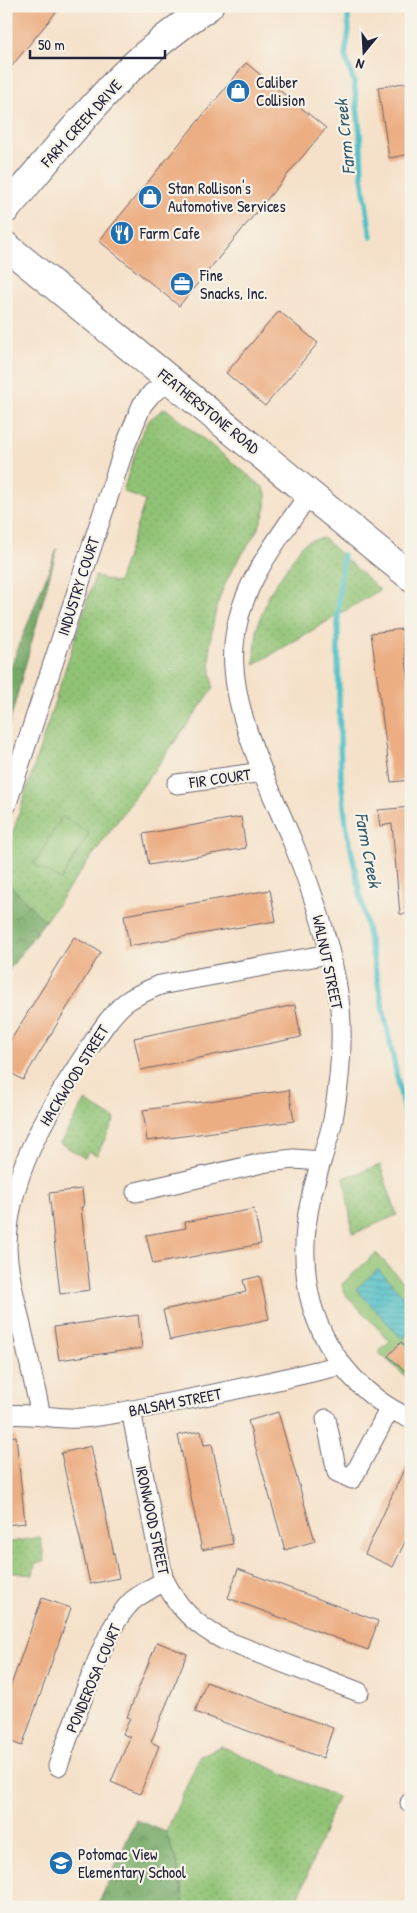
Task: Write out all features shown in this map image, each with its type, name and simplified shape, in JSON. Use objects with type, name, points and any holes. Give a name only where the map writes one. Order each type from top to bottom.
[{"type":"street","name":"FARM CREEK DRIVE","points":[[6,209],[72,131],[122,76],[158,44],[209,6]]},
{"type":"street","name":"FEATHERSTONE ROAD","points":[[6,246],[411,577]]},
{"type":"street","name":"INDUSTRY COURT","points":[[6,806],[124,449],[142,405],[152,393],[172,381]]},
{"type":"street","name":"WALNUT STREET","points":[[310,494],[257,571],[245,596],[235,634],[234,676],[238,702],[263,772],[306,878],[329,954],[339,999],[341,1040],[339,1081],[334,1113],[311,1199],[306,1238],[306,1271],[310,1294],[317,1320],[326,1340],[342,1364],[366,1390],[390,1408],[411,1419]]},
{"type":"street","name":"FIR COURT","points":[[178,784],[263,772]]},
{"type":"street","name":"HACKWOOD STREET","points":[[41,1416],[10,1275],[7,1248],[8,1221],[19,1180],[34,1140],[54,1102],[106,1024],[126,1003],[144,991],[160,985],[329,954]]},
{"type":"street","points":[[136,1192],[266,1162],[294,1159],[322,1161]]},
{"type":"street","name":"BALSAM STREET","points":[[6,1414],[80,1418],[210,1396],[342,1364]]},
{"type":"street","points":[[326,1419],[338,1472],[352,1479],[390,1408]]},
{"type":"street","name":"IRONWOOD STREET","points":[[131,1410],[165,1581],[175,1600],[188,1617],[205,1630],[224,1640],[359,1692]]},
{"type":"street","name":"PONDEROSA COURT","points":[[58,1766],[108,1634],[117,1619],[132,1602],[165,1581]]},
{"type":"green space","points":[[165,408],[264,488],[267,499],[265,511],[254,536],[230,573],[216,609],[210,646],[213,689],[45,921],[6,881],[6,854],[95,576],[118,583],[145,501],[123,491],[142,433],[150,419]]},
{"type":"green space","points":[[323,538],[380,590],[254,665],[257,628],[269,594],[302,545],[311,540]]},
{"type":"green space","points":[[57,549],[6,736],[6,679]]},
{"type":"green space","points":[[62,817],[89,833],[61,880],[34,864]]},
{"type":"green space","points":[[6,881],[45,921],[6,974]]},
{"type":"green space","points":[[85,1101],[115,1119],[97,1155],[88,1152],[85,1158],[60,1143]]},
{"type":"green space","points":[[380,1165],[397,1215],[353,1234],[344,1178]]},
{"type":"green space","points":[[376,1253],[411,1290],[411,1381],[378,1352],[390,1341],[344,1293],[342,1284]]},
{"type":"green space","points":[[40,1537],[45,1561],[35,1564],[33,1575],[6,1572],[6,1543]]},
{"type":"green space","points":[[221,1746],[337,1797],[295,1907],[184,1907],[182,1887],[166,1832],[200,1756]]},
{"type":"green space","points":[[136,1820],[166,1832],[177,1863],[184,1907],[97,1907]]},
{"type":"water","points":[[378,1269],[411,1304],[411,1332],[402,1339],[356,1289]]},
{"type":"building","points":[[6,6],[61,6],[6,73]]},
{"type":"building","points":[[246,63],[326,128],[179,306],[99,241]]},
{"type":"building","points":[[411,82],[411,154],[389,158],[378,87]]},
{"type":"building","points":[[279,311],[318,343],[265,406],[226,373]]},
{"type":"building","points":[[402,629],[411,698],[411,780],[391,782],[371,633]]},
{"type":"building","points":[[411,807],[411,914],[400,914],[392,824],[380,826],[378,810]]},
{"type":"building","points":[[241,817],[246,848],[149,865],[143,834]]},
{"type":"building","points":[[270,890],[276,921],[129,946],[124,915]]},
{"type":"building","points":[[74,937],[101,952],[23,1080],[6,1070],[6,1048]]},
{"type":"building","points":[[295,1005],[301,1037],[141,1070],[134,1038]]},
{"type":"building","points":[[289,1090],[294,1121],[147,1141],[143,1110]]},
{"type":"building","points":[[82,1189],[84,1207],[81,1207],[90,1290],[60,1294],[49,1193]]},
{"type":"building","points":[[254,1209],[261,1244],[153,1264],[146,1235],[186,1228],[185,1222]]},
{"type":"building","points":[[260,1276],[269,1319],[170,1340],[163,1310],[246,1292],[243,1280]]},
{"type":"building","points":[[138,1315],[142,1348],[59,1360],[54,1327]]},
{"type":"building","points":[[401,1342],[411,1351],[411,1376],[388,1356]]},
{"type":"building","points":[[278,1412],[315,1541],[285,1550],[248,1421]]},
{"type":"building","points":[[201,1431],[204,1445],[212,1444],[233,1544],[202,1550],[178,1435]]},
{"type":"building","points":[[16,1436],[25,1523],[6,1525],[6,1437]]},
{"type":"building","points":[[91,1446],[119,1578],[90,1584],[61,1453]]},
{"type":"building","points":[[411,1454],[411,1529],[393,1567],[365,1554]]},
{"type":"building","points":[[238,1569],[378,1621],[368,1650],[228,1598]]},
{"type":"building","points":[[42,1598],[71,1608],[22,1746],[6,1740],[6,1699]]},
{"type":"building","points":[[157,1642],[187,1654],[151,1742],[159,1746],[140,1794],[111,1782],[130,1737],[123,1734],[130,1718],[127,1717]]},
{"type":"building","points":[[206,1682],[333,1728],[323,1758],[195,1712]]},
{"type":"waterway","name":"Farm Creek","points":[[347,6],[349,30],[345,56],[354,82],[360,132],[362,176],[371,237]]},
{"type":"waterway","name":"Farm Creek","points":[[343,555],[338,605],[338,657],[341,777],[346,824],[411,1146]]},
{"type":"place","name":"Caliber Collision","points":[[238,91]]},
{"type":"place","name":"Stan Rollison's Automotive Services","points":[[150,197]]},
{"type":"place","name":"Farm Cafe","points":[[122,233]]},
{"type":"place","name":"Fine Snacks, Inc.","points":[[182,284]]},
{"type":"place","name":"Potomac View Elementary School","points":[[61,1863]]}]
